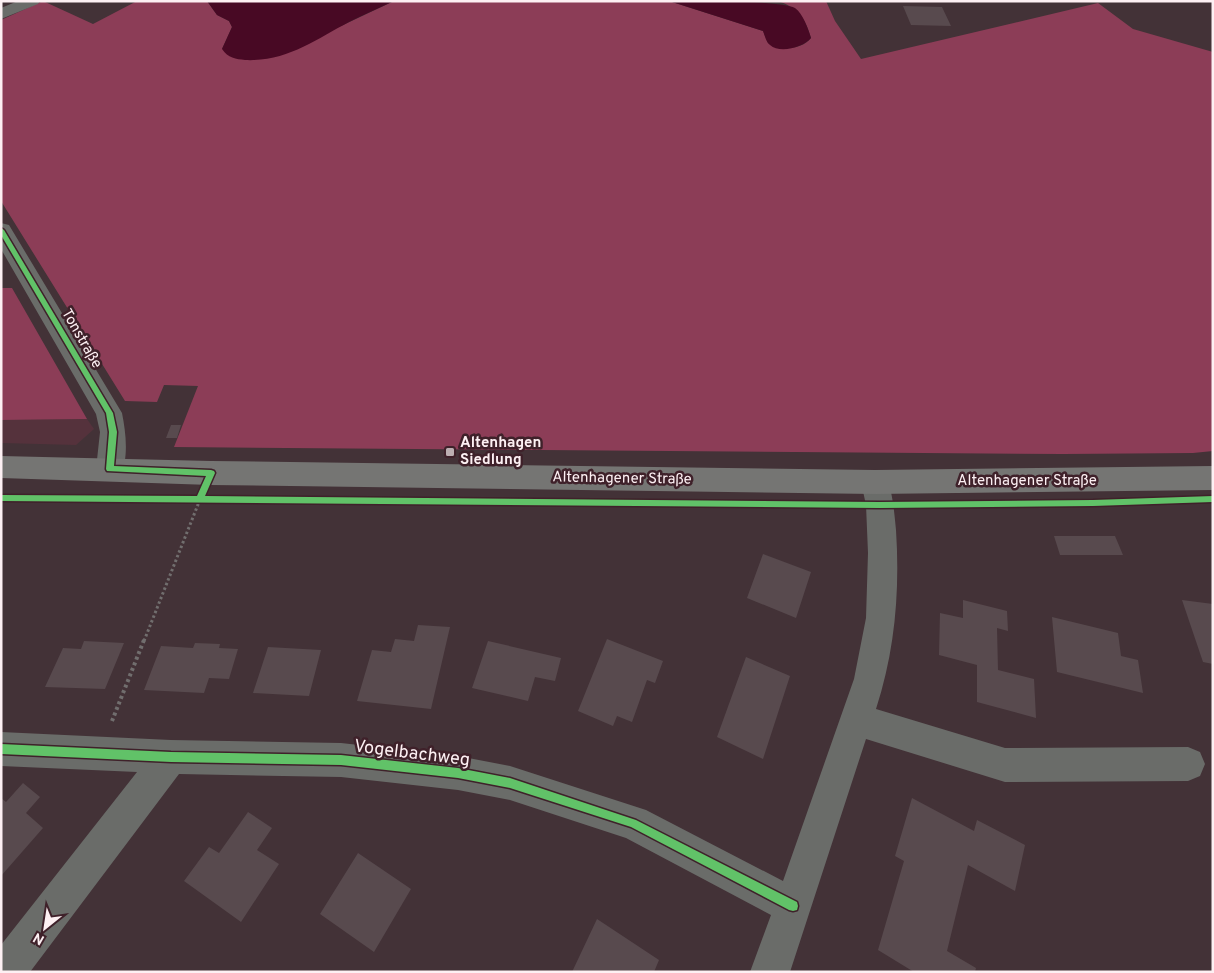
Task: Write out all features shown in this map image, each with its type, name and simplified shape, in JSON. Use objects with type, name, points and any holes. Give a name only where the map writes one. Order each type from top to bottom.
[{"type":"main road","name":"Altenhagener Straße","points":[[1,467],[210,473],[875,482],[1213,478]]},
{"type":"street","points":[[1,14],[32,1]]},
{"type":"street","name":"Tonstraße","points":[[1,230],[109,413],[113,432],[110,469]]},
{"type":"street","points":[[770,972],[870,679],[881,618],[883,552],[880,505],[875,482]]},
{"type":"street","points":[[857,720],[1005,765],[1188,764]]},
{"type":"street","name":"Vogelbachweg","points":[[1,749],[100,752],[171,757],[341,760],[458,773],[510,783],[633,823],[793,906]]},
{"type":"street","points":[[5,972],[171,757]]},
{"type":"path","points":[[100,752],[200,499]]},
{"type":"shaded area","points":[[43,1],[93,24],[137,1],[207,1],[217,15],[229,21],[232,27],[222,49],[341,26],[394,1],[669,1],[763,31],[768,43],[779,47],[791,48],[802,45],[811,38],[800,15],[795,10],[778,1],[826,1],[835,21],[861,59],[1098,3],[1133,29],[1213,52],[1213,451],[1193,453],[1063,454],[174,447],[198,386],[164,385],[157,402],[125,401],[1,201],[1,20]]},
{"type":"shaded area","points":[[207,1],[394,1],[287,54],[260,60],[245,60],[230,56],[222,49],[232,27],[229,21],[217,15]]},
{"type":"shaded area","points":[[669,1],[786,5],[795,8],[800,14],[811,38],[798,47],[774,48],[768,42],[763,31]]},
{"type":"shaded area","points":[[1,288],[12,288],[87,419],[1,420]]},
{"type":"shaded area","points":[[87,419],[94,429],[76,445],[1,443],[1,420]]},
{"type":"building","points":[[903,6],[942,7],[951,26],[911,25]]},
{"type":"building","points":[[171,425],[181,425],[177,438],[166,438]]},
{"type":"building","points":[[1054,536],[1115,536],[1123,555],[1060,555]]},
{"type":"building","points":[[763,554],[811,572],[796,618],[747,598]]},
{"type":"building","points":[[963,600],[1007,611],[1008,631],[997,628],[998,670],[1034,679],[1036,718],[977,702],[977,665],[939,655],[940,613],[963,618]]},
{"type":"building","points":[[1182,600],[1213,604],[1213,664],[1203,662]]},
{"type":"building","points":[[1052,617],[1118,633],[1121,656],[1138,660],[1143,693],[1057,672]]},
{"type":"building","points":[[418,625],[450,627],[431,709],[357,701],[372,650],[391,652],[395,639],[414,641]]},
{"type":"building","points":[[607,639],[663,661],[655,683],[647,680],[632,722],[617,716],[613,726],[578,711]]},
{"type":"building","points":[[84,641],[124,643],[105,689],[45,687],[63,648],[81,649]]},
{"type":"building","points":[[488,641],[561,658],[555,681],[535,677],[528,701],[472,688]]},
{"type":"building","points":[[195,643],[220,644],[219,648],[238,649],[229,679],[209,678],[204,693],[144,690],[161,646],[193,648]]},
{"type":"building","points":[[268,647],[321,650],[309,696],[253,693]]},
{"type":"building","points":[[746,657],[790,676],[763,759],[717,737]]},
{"type":"building","points":[[23,783],[40,797],[26,813],[43,828],[1,876],[1,798],[6,802]]},
{"type":"building","points":[[912,798],[974,831],[977,820],[1025,845],[1015,891],[968,865],[947,951],[976,968],[975,972],[914,972],[878,950],[904,861],[895,856]]},
{"type":"building","points":[[248,812],[272,828],[257,850],[279,864],[241,922],[184,881],[209,847],[219,853]]},
{"type":"building","points":[[358,853],[411,889],[374,952],[320,914]]},
{"type":"building","points":[[597,919],[659,960],[654,972],[572,972]]},
{"type":"cycle path","points":[[1,230],[109,413],[113,432],[110,469],[211,473],[200,499]]},
{"type":"cycle path","points":[[1,498],[880,505],[1093,503],[1213,499]]},
{"type":"cycle path","points":[[1,749],[171,757],[341,760],[458,773],[510,783],[633,823],[793,906]]},
{"type":"place","name":"Altenhagen Siedlung","points":[[450,452]]}]
